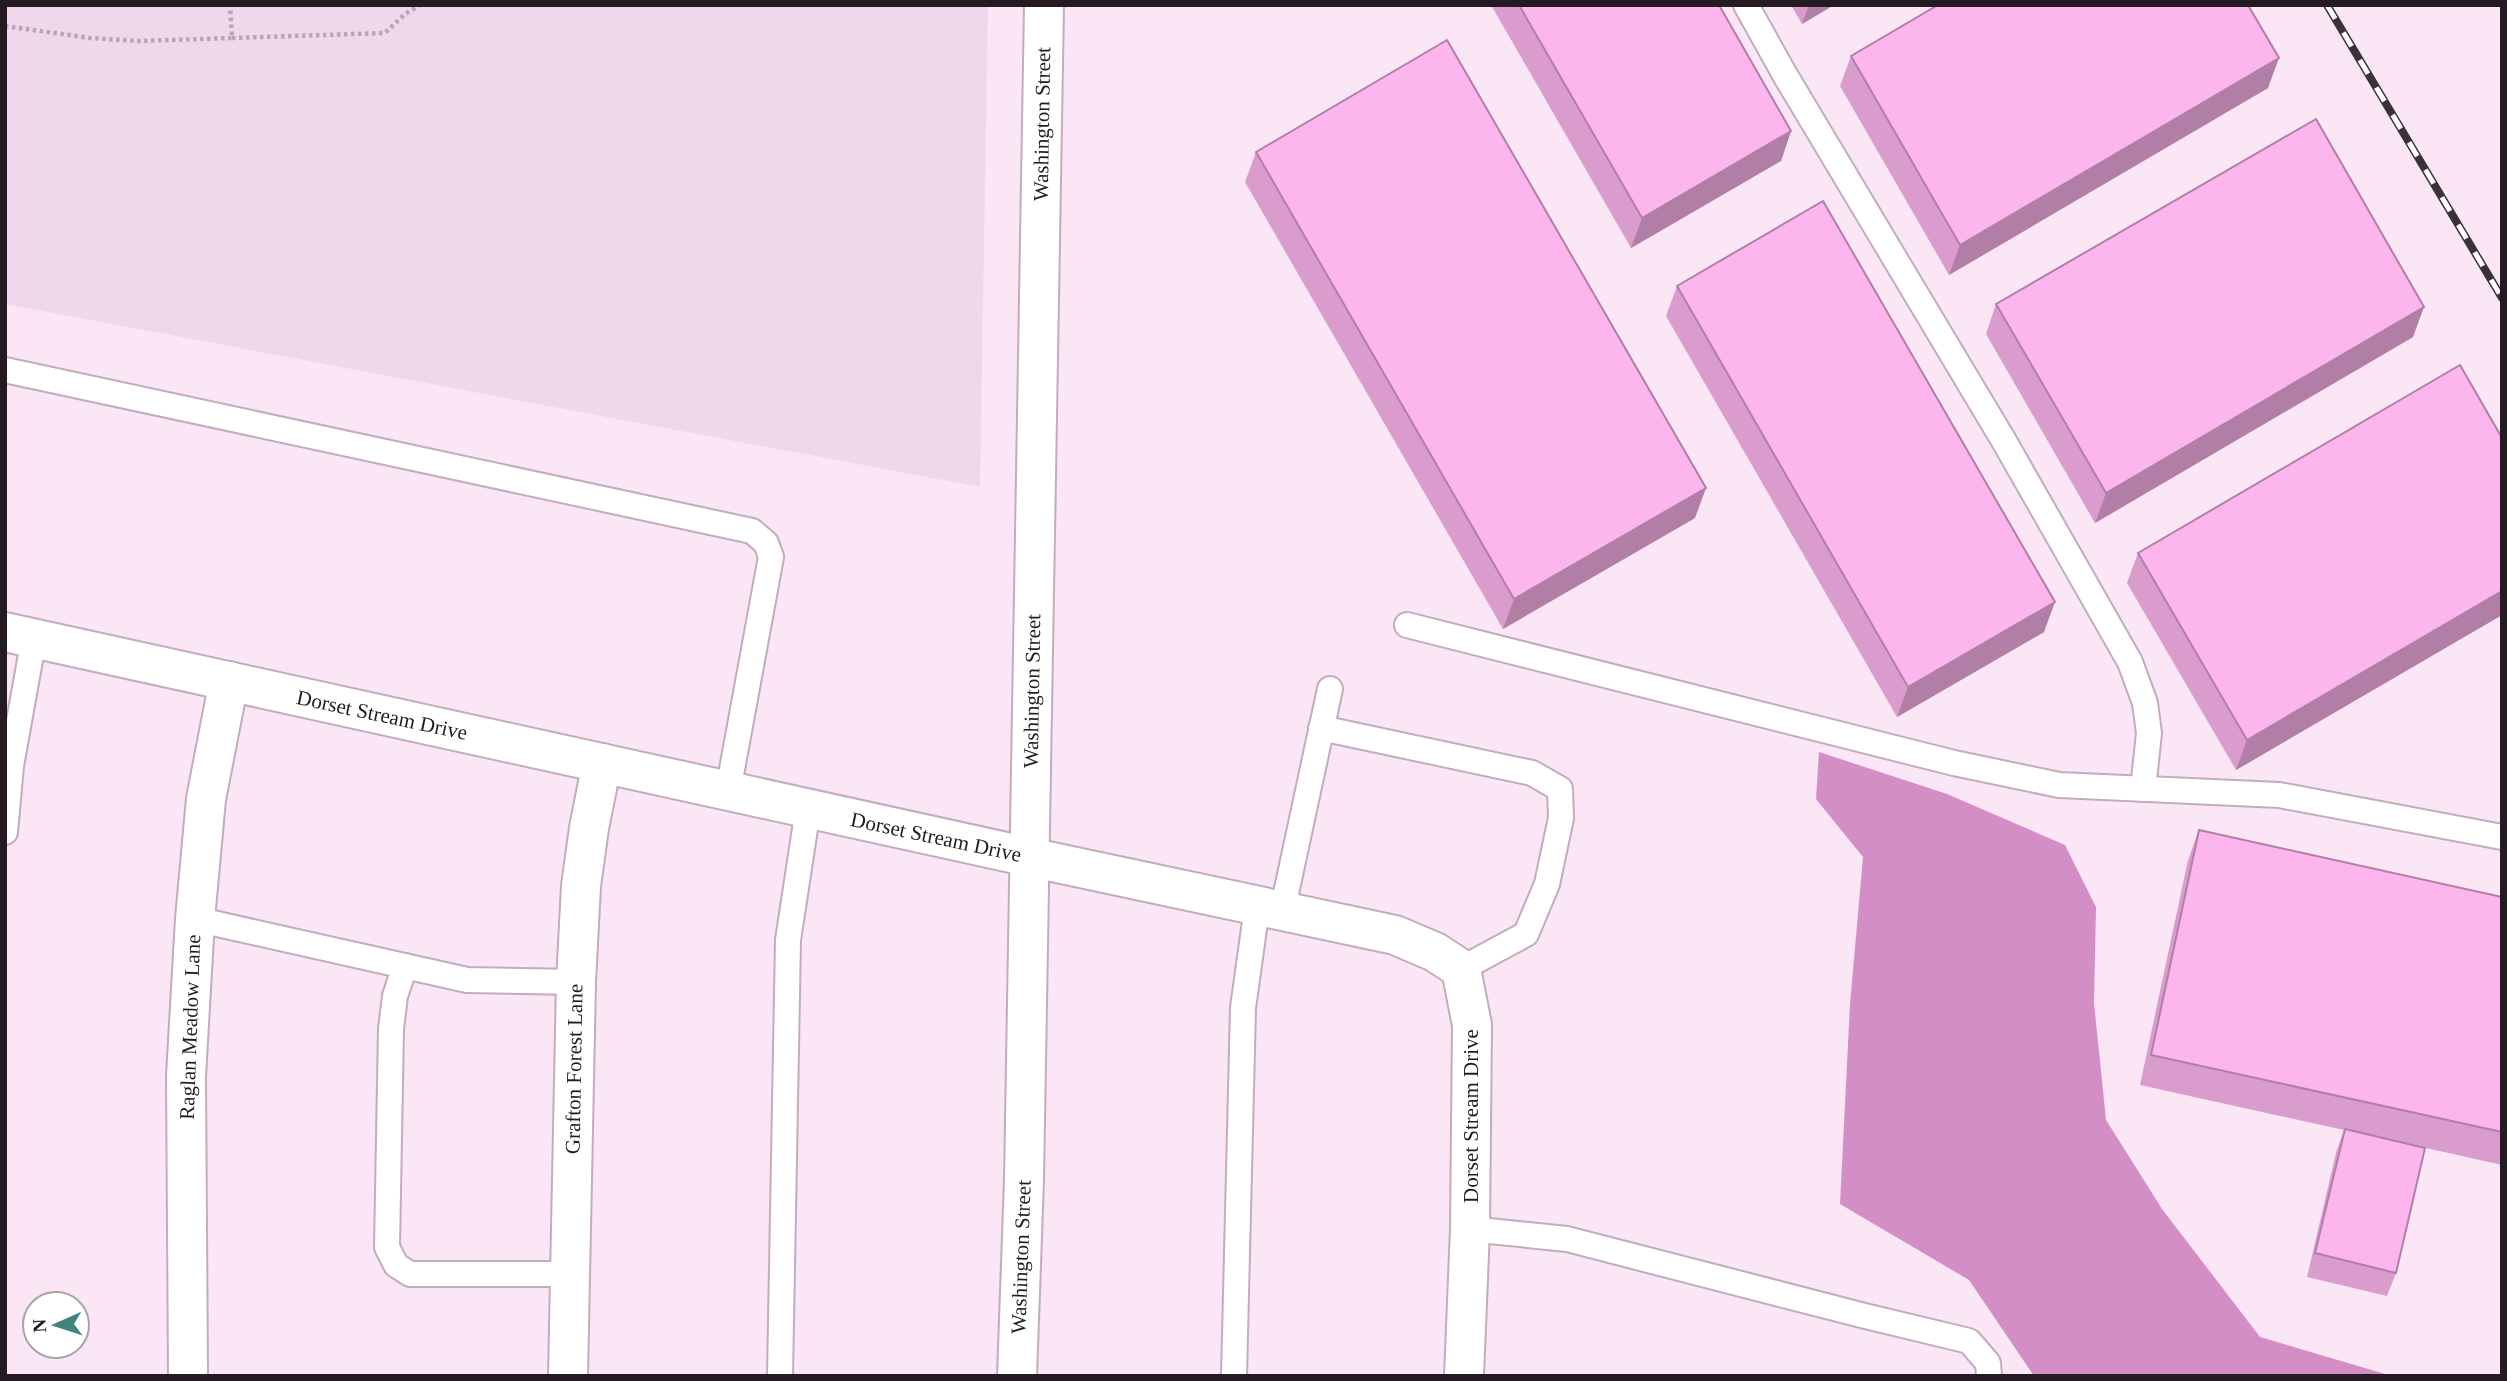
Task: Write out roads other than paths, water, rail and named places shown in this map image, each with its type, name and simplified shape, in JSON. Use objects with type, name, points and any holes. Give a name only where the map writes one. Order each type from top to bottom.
[{"type":"street","name":"Washington Street","points":[[1017,1376],[1024,1180],[1044,5]]},
{"type":"street","name":"Dorset Stream Drive","points":[[20,635],[1028,857],[1395,934],[1435,952],[1461,968],[1472,1025],[1471,1229],[1464,1376]]},
{"type":"street","name":"Raglan Meadow Lane","points":[[188,1376],[186,1076],[195,919],[206,799],[229,681]]},
{"type":"street","name":"Grafton Forest Lane","points":[[568,1376],[576,982],[581,886],[589,828],[603,763]]},
{"type":"lane","points":[[1746,5],[2004,441],[2130,662],[2145,703],[2149,733],[2143,789]]},
{"type":"lane","points":[[5,370],[752,531],[766,543],[771,557],[728,791]]},
{"type":"lane","points":[[1407,625],[1954,763],[2059,785],[2279,795],[2502,837]]},
{"type":"lane","points":[[5,832],[20,635]]},
{"type":"lane","points":[[1234,1376],[1243,1008],[1330,690]]},
{"type":"lane","points":[[1321,729],[1532,773],[1560,789],[1560,818],[1547,884],[1526,934],[1461,968]]},
{"type":"lane","points":[[780,1376],[788,940],[808,808]]},
{"type":"lane","points":[[195,919],[467,980],[576,982]]},
{"type":"lane","points":[[404,966],[391,1029],[387,1247],[396,1265],[410,1274],[570,1273]]},
{"type":"lane","points":[[1471,1229],[1567,1239],[1969,1341],[1988,1363],[1989,1376]]},
{"type":"railway","points":[[2327,5],[2502,298]]}]
